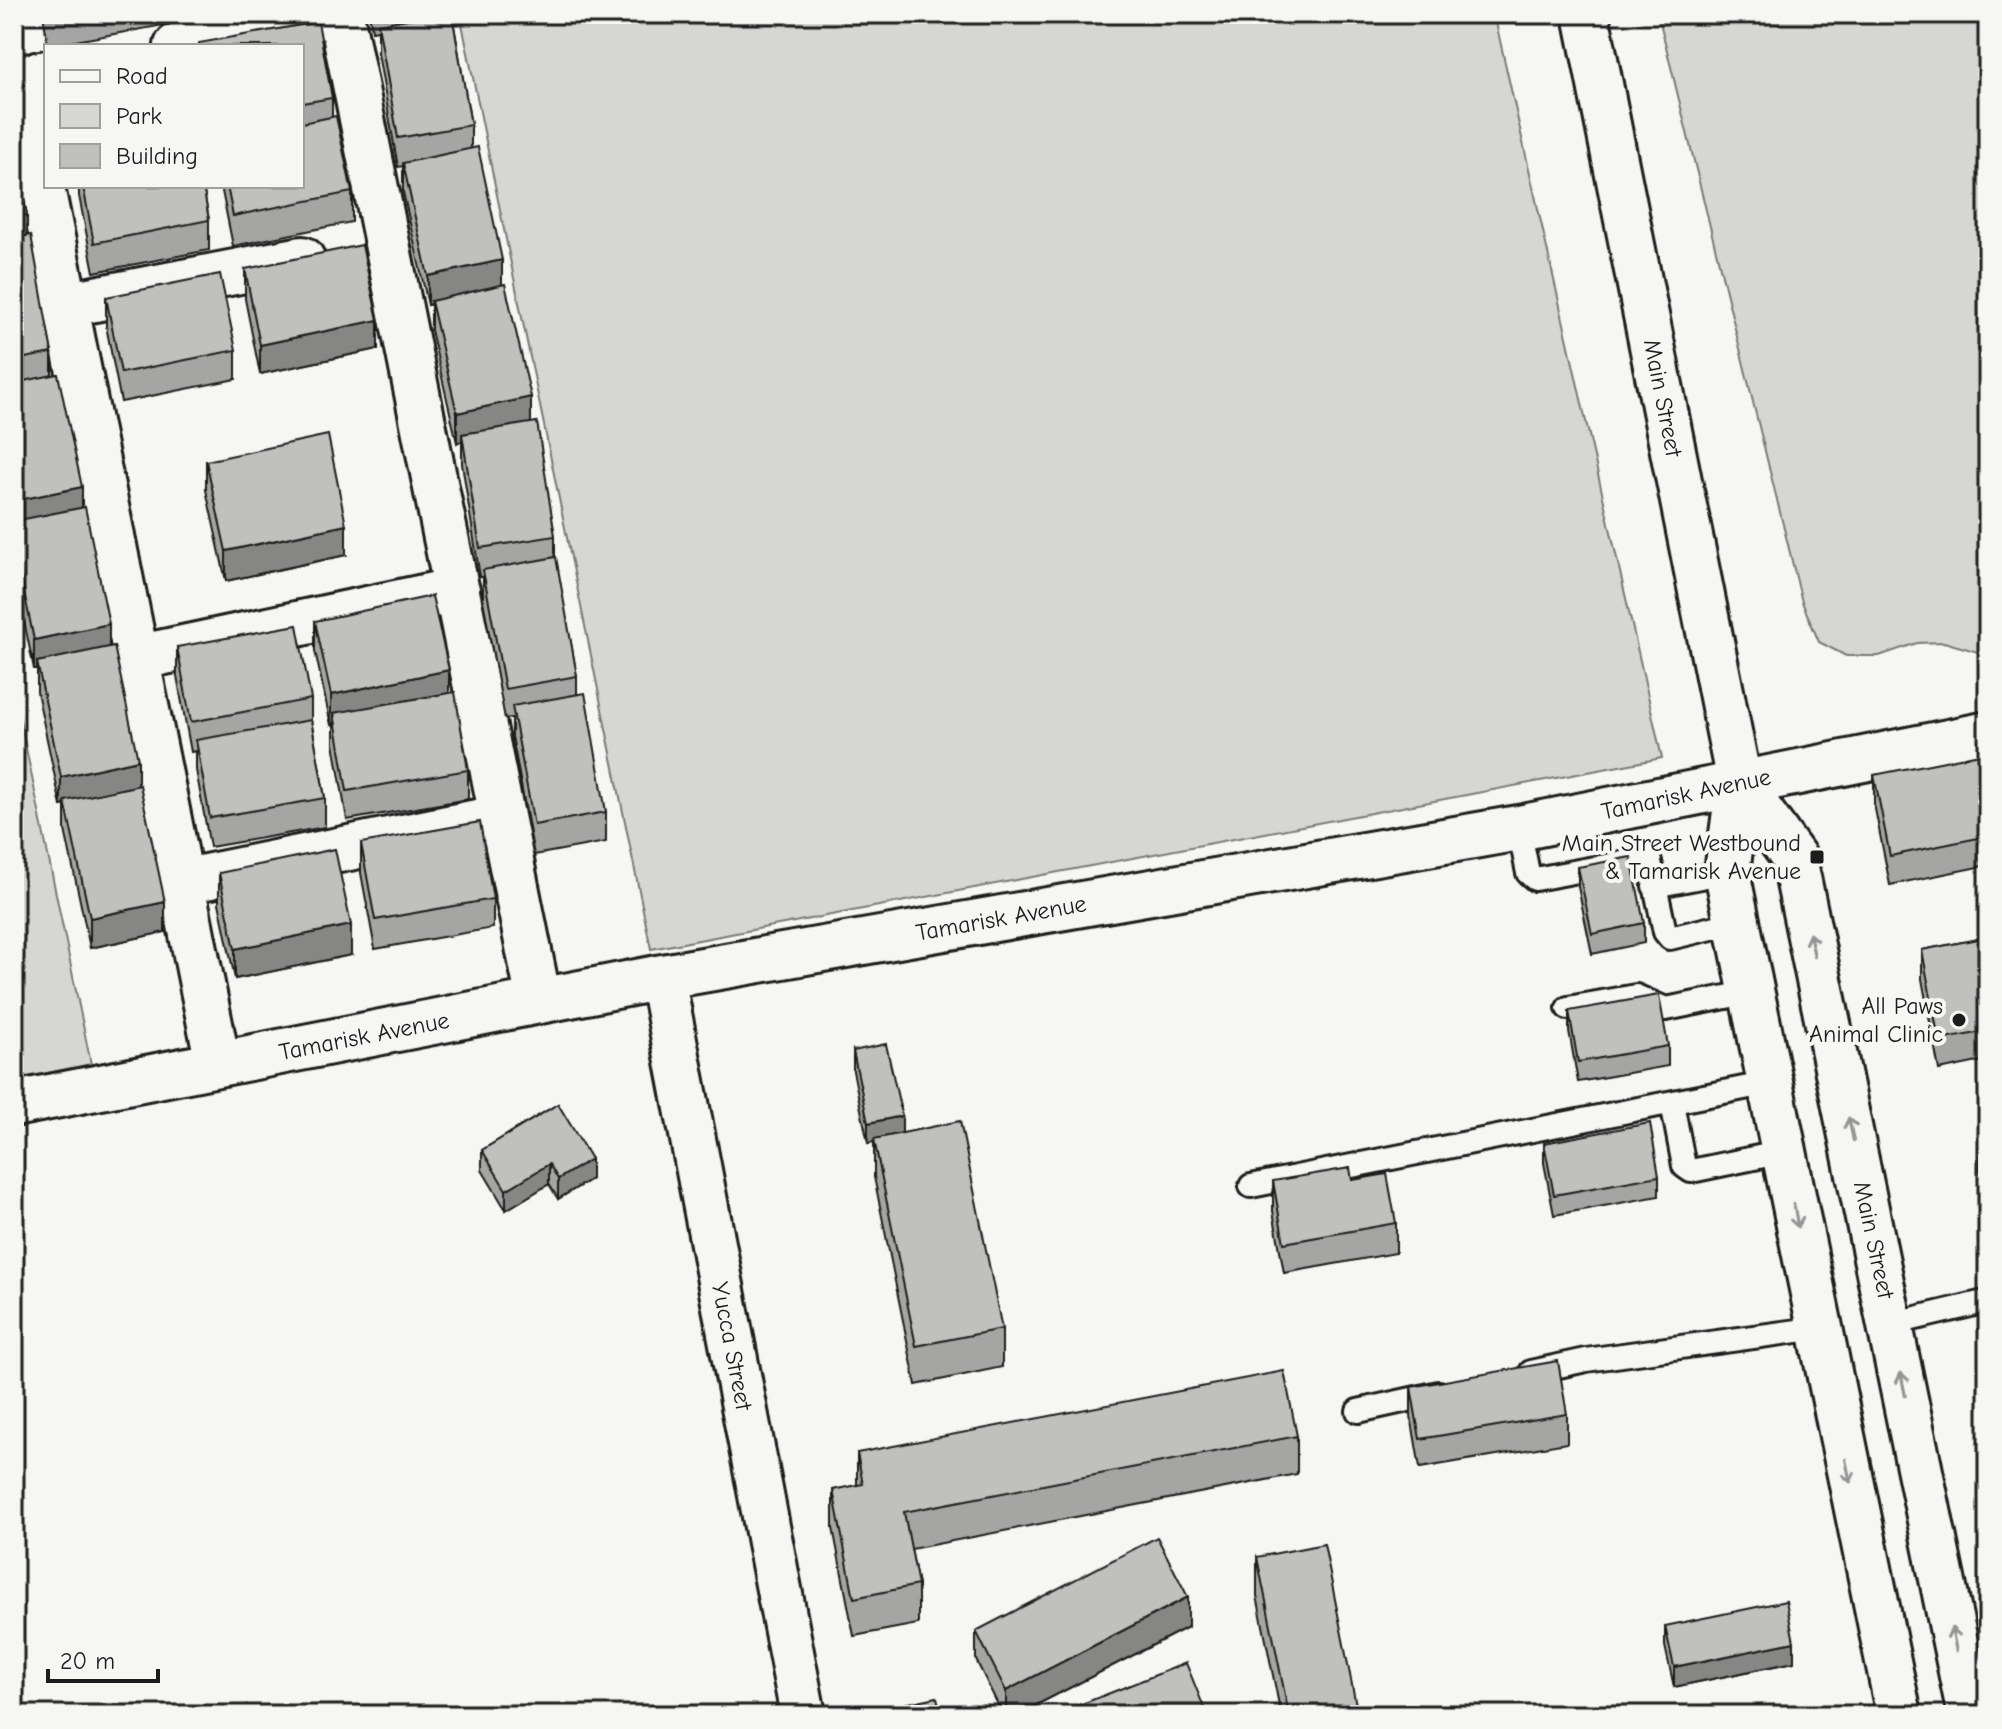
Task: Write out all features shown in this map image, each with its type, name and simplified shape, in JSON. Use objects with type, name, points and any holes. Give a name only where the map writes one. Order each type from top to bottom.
[{"type":"street","points":[[187,44],[334,14]]},
{"type":"street","points":[[341,14],[539,1001]]},
{"type":"street","name":"Main Street","points":[[1586,14],[1739,782],[1727,872],[1899,1715]]},
{"type":"street","points":[[27,66],[44,176]]},
{"type":"street","points":[[46,188],[64,305],[218,1064]]},
{"type":"street","points":[[64,305],[387,242]]},
{"type":"street","points":[[136,658],[457,590]]},
{"type":"street","name":"Tamarisk Avenue","points":[[14,1104],[662,977],[1519,828],[1988,734]]},
{"type":"street","name":"Main Street","points":[[1739,782],[1794,858],[1970,1715]]},
{"type":"street","points":[[181,882],[502,817]]},
{"type":"street","name":"Yucca Street","points":[[662,977],[803,1715]]},
{"type":"street","points":[[1881,1627],[1910,1650],[1924,1715]]},
{"type":"lane","points":[[1519,828],[1528,873],[1535,879],[1643,859],[1650,862],[1665,932],[1670,938],[1737,922]]},
{"type":"lane","points":[[1654,886],[1727,872]]},
{"type":"lane","points":[[1568,1008],[1636,996],[1666,1009],[1751,992]]},
{"type":"lane","points":[[1251,1186],[1769,1083]]},
{"type":"lane","points":[[1672,1103],[1684,1166],[1691,1171],[1783,1152]]},
{"type":"lane","points":[[1891,1324],[1988,1301]]},
{"type":"lane","points":[[1510,1377],[1586,1360],[1819,1328]]},
{"type":"lane","points":[[1358,1411],[1464,1387]]},
{"type":"green space","points":[[460,14],[1494,14],[1662,758],[651,949]]},
{"type":"green space","points":[[1658,14],[1988,14],[1988,655],[1944,642],[1917,643],[1879,656],[1846,656],[1819,642],[1802,602]]},
{"type":"green space","points":[[14,690],[91,1064],[14,1080]]},
{"type":"building","points":[[452,14],[471,125],[398,138],[378,24]]},
{"type":"building","points":[[318,22],[332,98],[304,103],[304,44],[199,43]]},
{"type":"building","points":[[336,116],[352,192],[233,216],[227,188],[304,188],[304,123]]},
{"type":"building","points":[[478,147],[502,260],[428,276],[403,163]]},
{"type":"building","points":[[14,149],[27,215],[14,217]]},
{"type":"building","points":[[83,188],[203,188],[209,220],[94,243]]},
{"type":"building","points":[[31,235],[52,353],[14,360],[14,238]]},
{"type":"building","points":[[362,245],[378,320],[260,345],[245,269]]},
{"type":"building","points":[[220,274],[236,350],[121,373],[106,297]]},
{"type":"building","points":[[505,284],[531,397],[457,413],[431,301]]},
{"type":"building","points":[[58,374],[82,487],[14,501],[14,383]]},
{"type":"building","points":[[537,422],[555,536],[480,548],[462,434]]},
{"type":"building","points":[[328,435],[346,525],[226,551],[206,461]]},
{"type":"building","points":[[85,507],[109,624],[34,640],[14,543],[14,521]]},
{"type":"building","points":[[556,557],[577,676],[505,689],[483,570]]},
{"type":"building","points":[[432,596],[449,670],[331,695],[315,621]]},
{"type":"building","points":[[297,625],[311,699],[191,722],[177,647]]},
{"type":"building","points":[[114,646],[138,760],[61,777],[37,662]]},
{"type":"building","points":[[455,692],[468,770],[347,791],[334,713]]},
{"type":"building","points":[[585,693],[606,812],[534,825],[512,706]]},
{"type":"building","points":[[311,720],[325,798],[210,818],[196,740]]},
{"type":"building","points":[[1985,753],[1988,766],[1988,836],[1890,856],[1874,775]]},
{"type":"building","points":[[140,785],[165,902],[90,918],[65,801]]},
{"type":"building","points":[[480,822],[493,899],[375,920],[361,843]]},
{"type":"building","points":[[335,849],[351,925],[235,949],[219,873]]},
{"type":"building","points":[[1631,857],[1644,923],[1592,934],[1578,867]]},
{"type":"building","name":"All Paws Animal Clinic","points":[[1988,937],[1988,1031],[1939,1040],[1922,950]]},
{"type":"building","points":[[1659,995],[1668,1046],[1578,1062],[1569,1011]]},
{"type":"building","points":[[886,1044],[902,1116],[868,1123],[853,1051]]},
{"type":"building","points":[[558,1104],[591,1159],[558,1179],[549,1164],[506,1190],[482,1150]]},
{"type":"building","points":[[960,1121],[1002,1329],[916,1346],[874,1139]]},
{"type":"building","points":[[1650,1123],[1659,1176],[1554,1195],[1544,1143]]},
{"type":"building","points":[[1988,1139],[1988,1181],[1980,1141]]},
{"type":"building","points":[[1350,1168],[1352,1180],[1387,1174],[1396,1223],[1284,1243],[1273,1181]]},
{"type":"building","points":[[1558,1361],[1567,1414],[1420,1439],[1411,1387]]},
{"type":"building","points":[[1284,1371],[1297,1436],[904,1512],[918,1585],[854,1598],[833,1490],[863,1484],[857,1453]]},
{"type":"building","points":[[1157,1537],[1188,1597],[1006,1691],[976,1631]]},
{"type":"building","points":[[1324,1544],[1358,1715],[1289,1715],[1257,1557]]},
{"type":"building","points":[[1786,1601],[1794,1642],[1674,1667],[1665,1626]]},
{"type":"building","points":[[1186,1663],[1207,1715],[1054,1715]]},
{"type":"building","points":[[937,1697],[941,1715],[876,1715],[875,1710]]},
{"type":"place","name":"Main Street Westbound & Tamarisk Avenue","points":[[1817,857]]},
{"type":"place","name":"All Paws Animal Clinic","points":[[1959,1020]]}]
